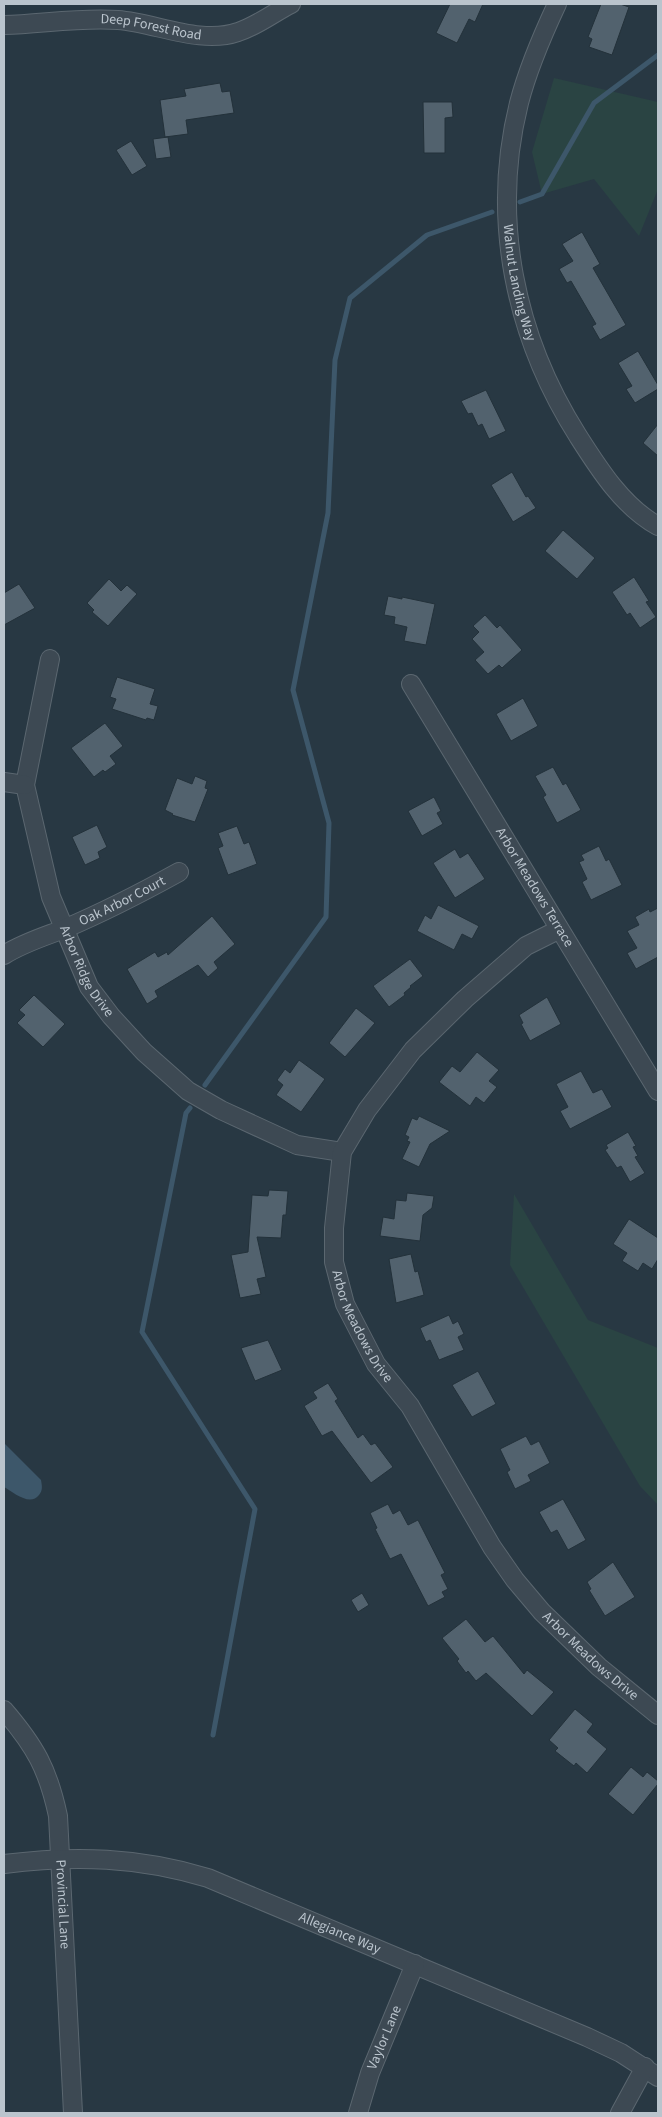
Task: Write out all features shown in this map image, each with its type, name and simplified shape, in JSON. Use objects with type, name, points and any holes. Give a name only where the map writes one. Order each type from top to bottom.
[{"type":"street","name":"Deep Forest Road","points":[[4,25],[117,20],[150,24],[196,35],[215,36],[235,33],[254,26],[291,4]]},
{"type":"street","name":"Walnut Landing Way","points":[[556,4],[532,62],[519,102],[510,144],[506,211],[509,252],[516,293],[543,371],[570,424],[594,461],[627,503],[636,512],[658,526]]},
{"type":"street","name":"Arbor Ridge Drive","points":[[50,659],[25,785],[51,897],[89,987],[111,1016],[144,1052],[188,1091],[220,1110],[297,1145],[342,1152]]},
{"type":"street","name":"Arbor Meadows Terrace","points":[[411,684],[558,930],[580,960],[658,1091]]},
{"type":"street","points":[[4,782],[25,785]]},
{"type":"street","name":"Oak Arbor Court","points":[[4,955],[19,946],[64,929],[134,897],[179,872]]},
{"type":"street","name":"Arbor Meadows Drive","points":[[558,930],[526,946],[465,999],[413,1050],[367,1110],[342,1152],[334,1228],[334,1262],[345,1304],[376,1364],[410,1406],[492,1547],[515,1580],[542,1612],[599,1667],[658,1715]]},
{"type":"street","name":"Provincial Lane","points":[[4,1710],[34,1748],[49,1778],[58,1816],[74,2113]]},
{"type":"street","name":"Allegiance Way","points":[[4,1864],[60,1859],[132,1860],[184,1871],[217,1882],[587,2037],[652,2072]]},
{"type":"street","name":"Vaylor Lane","points":[[358,2113],[370,2073],[415,1964]]},
{"type":"street","points":[[620,2113],[652,2072]]},
{"type":"green space","points":[[554,78],[658,102],[658,189],[639,236],[594,179],[542,194],[532,152]]},
{"type":"green space","points":[[514,1194],[588,1320],[658,1348],[658,1505],[640,1486],[510,1265]]},
{"type":"water","points":[[4,1443],[41,1480],[41,1491],[35,1498],[31,1500],[26,1499],[4,1487]]},
{"type":"building","points":[[450,4],[483,4],[475,22],[469,19],[457,43],[436,33]]},
{"type":"building","points":[[601,4],[620,4],[629,7],[612,55],[589,47],[592,39],[588,37]]},
{"type":"building","points":[[220,83],[222,92],[230,91],[234,113],[186,120],[188,134],[165,137],[160,100],[186,96],[184,89]]},
{"type":"building","points":[[423,102],[452,102],[453,117],[445,118],[445,153],[424,153]]},
{"type":"building","points":[[168,137],[171,157],[156,159],[153,139]]},
{"type":"building","points":[[131,141],[147,166],[132,175],[116,150]]},
{"type":"building","points":[[582,232],[600,264],[593,268],[626,325],[600,340],[592,326],[596,324],[571,281],[567,283],[559,269],[573,261],[562,244]]},
{"type":"building","points":[[638,351],[658,385],[658,389],[635,403],[626,389],[632,386],[618,363]]},
{"type":"building","points":[[486,390],[506,431],[489,439],[482,424],[478,426],[472,413],[468,414],[461,401]]},
{"type":"building","points":[[658,424],[658,456],[643,443]]},
{"type":"building","points":[[512,472],[526,497],[528,496],[536,508],[513,522],[491,485]]},
{"type":"building","points":[[563,530],[595,558],[577,579],[545,551]]},
{"type":"building","points":[[634,577],[649,601],[646,602],[656,617],[640,628],[630,613],[627,615],[612,592]]},
{"type":"building","points":[[109,579],[121,591],[127,585],[137,594],[108,626],[92,612],[94,610],[87,603]]},
{"type":"building","points":[[19,584],[35,608],[4,625],[4,593]]},
{"type":"building","points":[[388,596],[435,604],[426,645],[404,641],[407,627],[394,624],[395,617],[384,615]]},
{"type":"building","points":[[485,615],[497,628],[500,625],[522,650],[502,668],[499,665],[488,674],[475,660],[484,652],[472,639],[479,632],[473,626]]},
{"type":"building","points":[[117,677],[155,689],[150,704],[158,706],[154,720],[147,718],[146,720],[112,709],[116,699],[110,697]]},
{"type":"building","points":[[523,698],[538,726],[511,741],[496,714]]},
{"type":"building","points":[[105,723],[123,746],[110,756],[116,764],[94,777],[71,748]]},
{"type":"building","points":[[553,767],[563,785],[566,783],[581,810],[557,823],[543,797],[546,795],[535,776]]},
{"type":"building","points":[[195,776],[207,781],[205,788],[208,789],[195,822],[172,815],[165,810],[177,778],[192,784]]},
{"type":"building","points":[[434,797],[441,811],[437,813],[443,824],[422,836],[408,811]]},
{"type":"building","points":[[97,825],[107,847],[98,852],[100,858],[85,865],[72,837]]},
{"type":"building","points":[[237,826],[244,844],[249,842],[257,864],[228,875],[218,848],[223,846],[218,833]]},
{"type":"building","points":[[599,846],[606,861],[609,859],[622,885],[591,900],[582,882],[587,879],[579,862],[584,860],[581,855]]},
{"type":"building","points":[[455,849],[460,858],[468,853],[485,879],[455,898],[433,863]]},
{"type":"building","points":[[438,905],[479,926],[472,939],[462,934],[454,950],[417,931],[425,915],[431,919]]},
{"type":"building","points":[[658,908],[658,957],[636,969],[627,953],[637,948],[627,931],[639,925],[635,917],[649,909],[650,912]]},
{"type":"building","points":[[212,916],[235,944],[214,962],[218,968],[208,977],[198,965],[155,991],[158,997],[147,1004],[127,969],[155,952],[158,957],[167,952],[168,955]]},
{"type":"building","points":[[410,959],[423,976],[410,986],[404,993],[405,995],[389,1007],[373,986]]},
{"type":"building","points":[[34,995],[65,1024],[43,1047],[17,1023],[25,1015],[19,1010]]},
{"type":"building","points":[[547,997],[561,1024],[530,1041],[521,1024],[523,1023],[519,1015]]},
{"type":"building","points":[[356,1008],[375,1023],[345,1057],[329,1043]]},
{"type":"building","points":[[477,1052],[499,1070],[489,1081],[497,1087],[484,1103],[476,1097],[470,1106],[439,1082],[452,1066],[460,1072]]},
{"type":"building","points":[[299,1060],[325,1079],[301,1112],[276,1095],[283,1085],[277,1080],[285,1069],[290,1073]]},
{"type":"building","points":[[581,1071],[593,1093],[602,1089],[612,1107],[570,1129],[560,1111],[568,1107],[556,1084]]},
{"type":"building","points":[[419,1116],[450,1131],[430,1144],[419,1167],[402,1159],[410,1142],[407,1141],[409,1137],[405,1135],[412,1118],[417,1120]]},
{"type":"building","points":[[628,1132],[636,1146],[633,1147],[638,1156],[635,1157],[645,1173],[630,1182],[621,1166],[617,1168],[605,1150],[608,1148],[606,1145]]},
{"type":"building","points":[[269,1190],[288,1191],[286,1215],[283,1215],[281,1238],[257,1237],[266,1277],[257,1279],[261,1294],[240,1298],[231,1255],[248,1252],[252,1195],[268,1196]]},
{"type":"building","points":[[407,1193],[434,1196],[432,1208],[423,1215],[420,1241],[380,1236],[383,1217],[394,1219],[396,1200],[406,1201]]},
{"type":"building","points":[[629,1219],[658,1238],[658,1259],[652,1269],[643,1263],[638,1271],[622,1261],[627,1253],[613,1244]]},
{"type":"building","points":[[411,1254],[415,1272],[418,1271],[424,1295],[396,1303],[389,1259]]},
{"type":"building","points":[[449,1315],[453,1324],[458,1321],[464,1334],[458,1337],[464,1350],[439,1360],[430,1340],[426,1342],[420,1328]]},
{"type":"building","points":[[268,1340],[282,1370],[255,1381],[241,1348]]},
{"type":"building","points":[[478,1371],[496,1404],[472,1417],[452,1385]]},
{"type":"building","points":[[328,1383],[338,1399],[335,1401],[358,1438],[363,1434],[371,1445],[375,1443],[393,1467],[371,1483],[332,1431],[322,1436],[304,1406],[317,1398],[313,1392]]},
{"type":"building","points":[[526,1436],[531,1445],[539,1441],[550,1463],[528,1475],[531,1481],[515,1489],[507,1472],[510,1470],[500,1449]]},
{"type":"building","points":[[563,1499],[586,1540],[568,1550],[557,1530],[551,1533],[539,1512]]},
{"type":"building","points":[[388,1504],[393,1514],[400,1510],[408,1525],[418,1520],[445,1573],[441,1575],[448,1589],[442,1592],[445,1597],[428,1606],[401,1554],[390,1559],[375,1529],[377,1528],[370,1513]]},
{"type":"building","points":[[613,1562],[635,1597],[605,1616],[589,1590],[591,1589],[587,1582]]},
{"type":"building","points":[[362,1593],[369,1605],[358,1612],[351,1600]]},
{"type":"building","points":[[466,1619],[485,1642],[493,1636],[524,1674],[527,1670],[554,1692],[532,1716],[486,1673],[476,1681],[468,1671],[466,1673],[457,1661],[459,1659],[442,1638]]},
{"type":"building","points":[[575,1709],[593,1724],[587,1732],[607,1749],[587,1773],[576,1763],[574,1766],[555,1751],[558,1748],[549,1740]]},
{"type":"building","points":[[631,1767],[643,1777],[647,1772],[658,1781],[658,1784],[633,1815],[608,1794]]},
{"type":"waterway","points":[[520,202],[542,194],[594,103],[658,55]]},
{"type":"waterway","points":[[205,1085],[326,917],[329,823],[293,690],[328,513],[335,360],[350,298],[427,235],[492,212]]},
{"type":"waterway","points":[[190,1108],[186,1113],[142,1332],[255,1509],[213,1735]]}]
